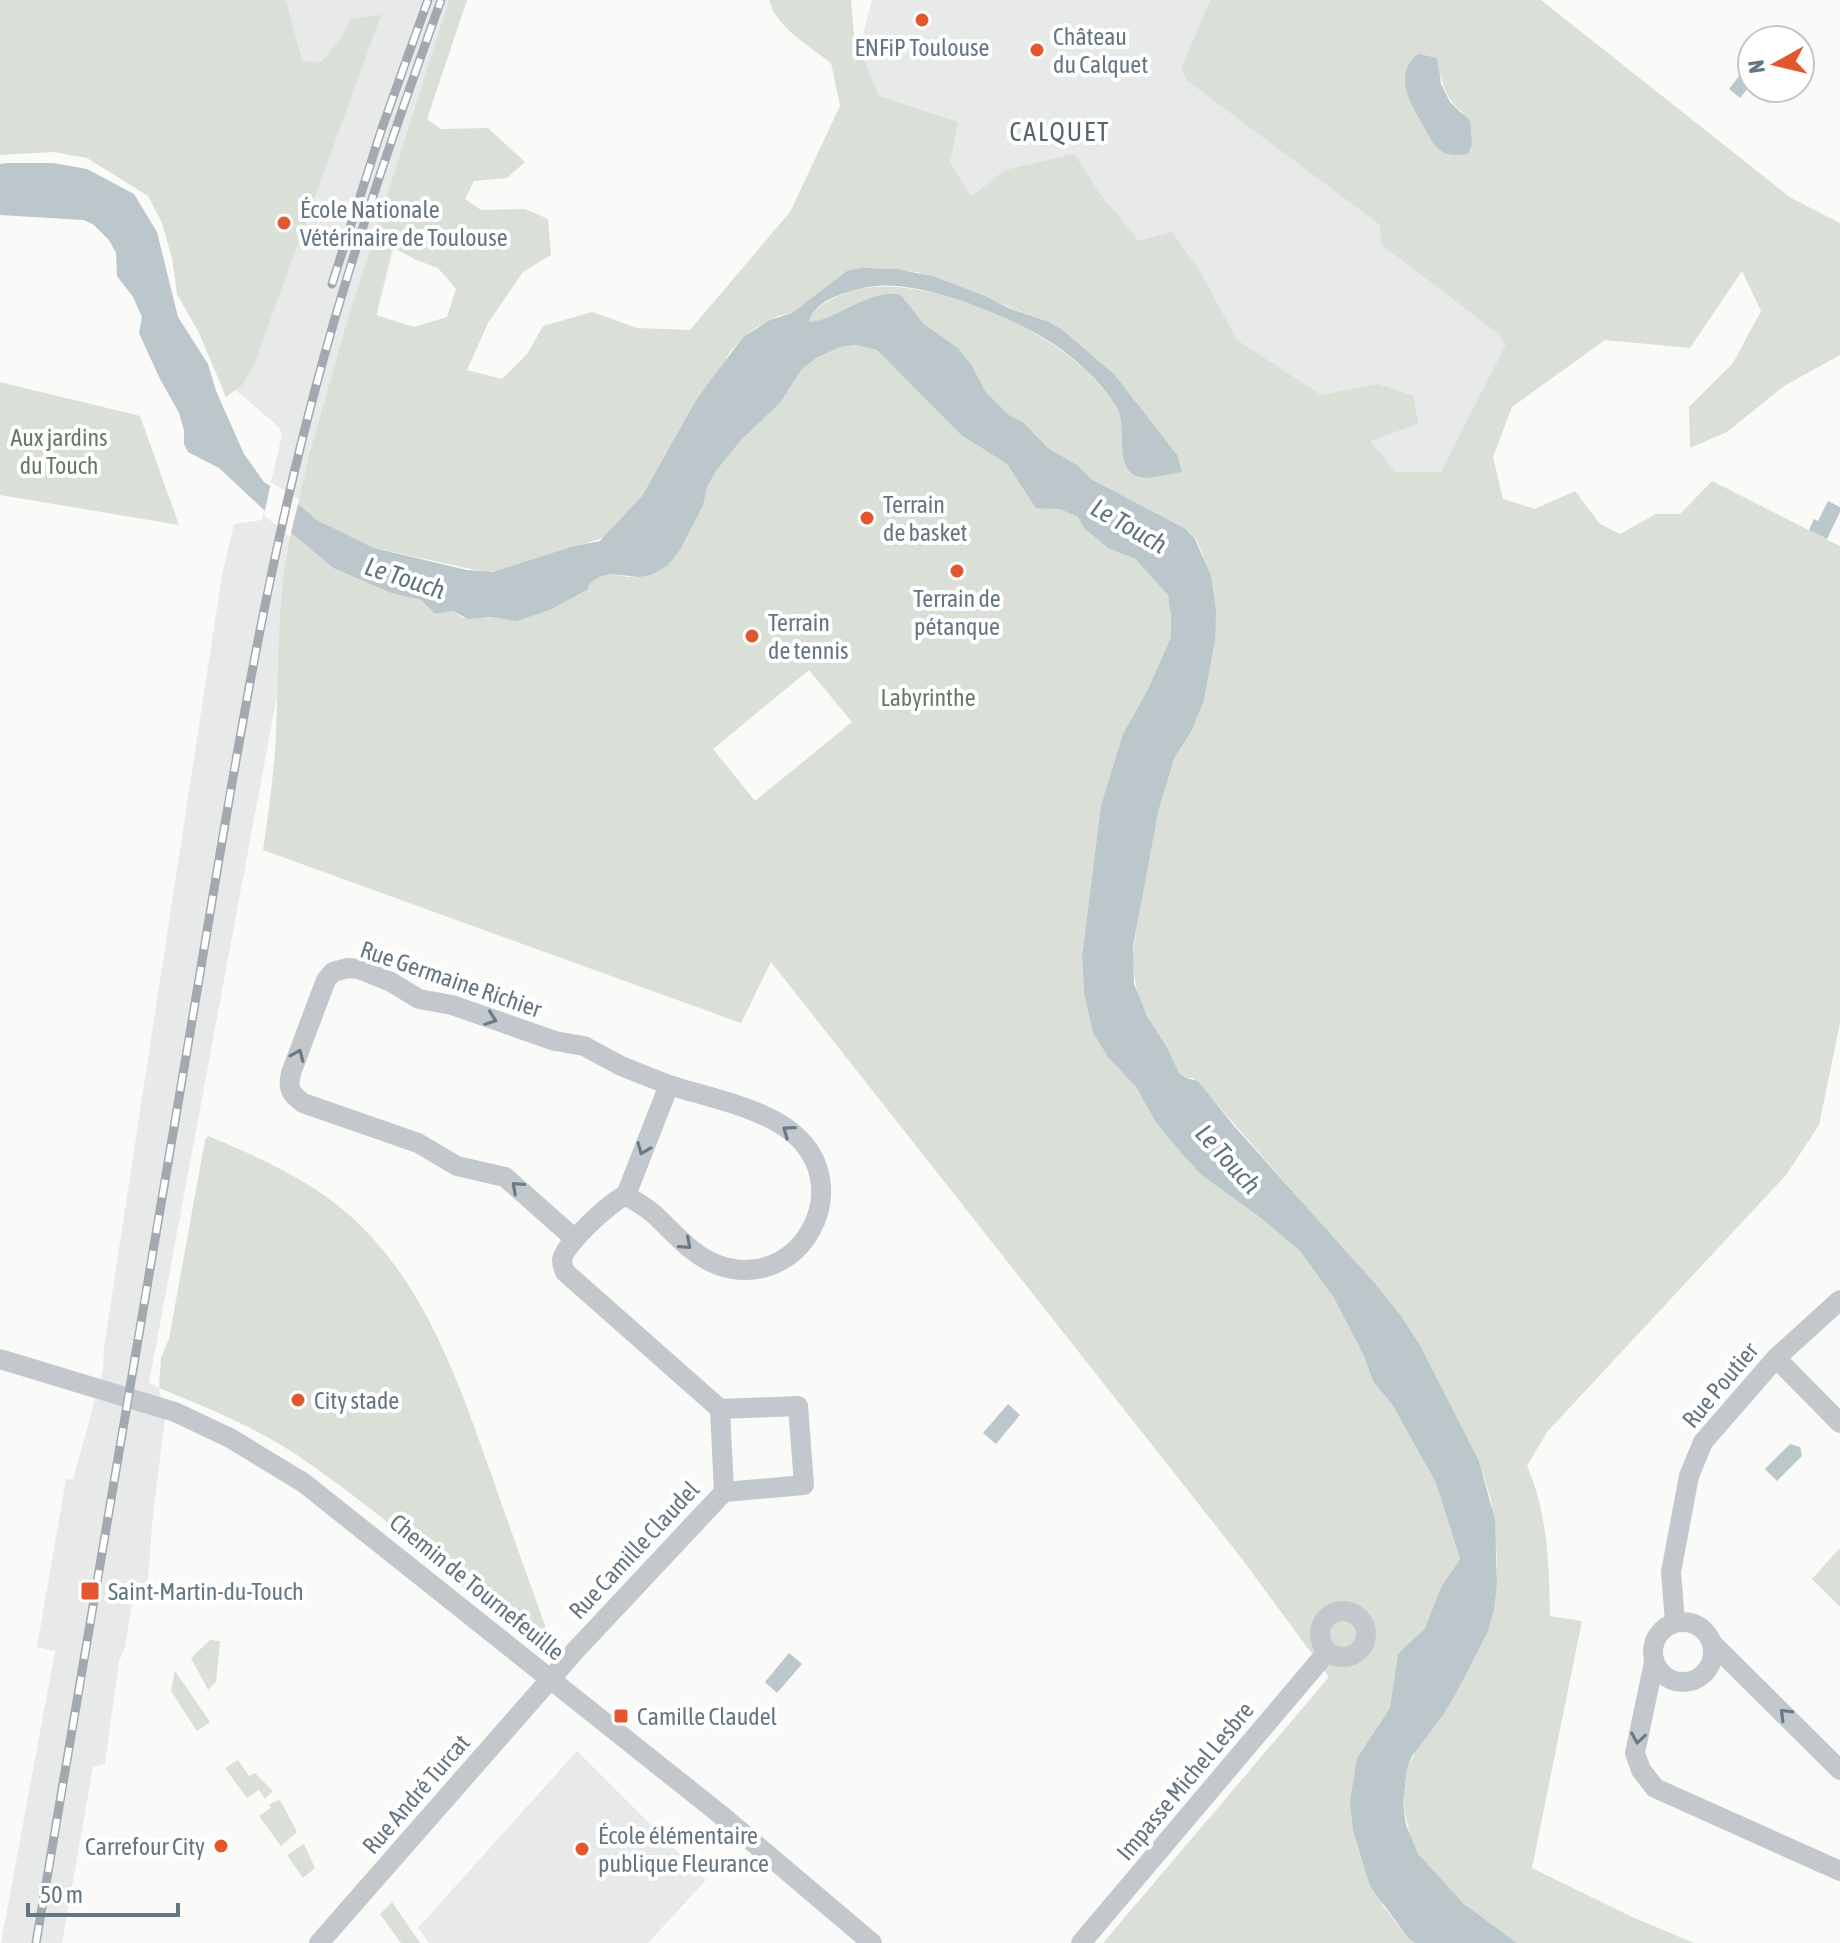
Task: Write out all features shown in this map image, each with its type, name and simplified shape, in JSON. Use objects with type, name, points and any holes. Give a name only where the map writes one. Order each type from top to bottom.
[{"type":"street","name":"Rue Germaine Richier","points":[[575,1239],[505,1177],[457,1166],[418,1143],[303,1103],[291,1094],[288,1084],[291,1073],[326,980],[333,972],[359,969],[391,982],[419,999],[452,1005],[555,1041],[584,1046],[621,1066],[669,1085]]},
{"type":"street","points":[[626,1195],[655,1215],[702,1258],[738,1270],[774,1264],[788,1256],[808,1237],[816,1221],[821,1200],[820,1179],[813,1159],[792,1132],[757,1114],[669,1085],[626,1195],[617,1199],[575,1239],[563,1256],[565,1272],[720,1409]]},
{"type":"street","name":"Rue Poutier","points":[[1675,1622],[1671,1572],[1689,1476],[1703,1442],[1776,1358],[1840,1300]]},
{"type":"street","points":[[1776,1358],[1840,1423]]},
{"type":"street","name":"Chemin de Tournefeuille","points":[[0,1359],[175,1412],[266,1458],[304,1483],[721,1815],[872,1943]]},
{"type":"street","name":"Rue Camille Claudel","points":[[551,1680],[724,1492],[804,1485],[798,1406],[720,1409],[724,1492]]},
{"type":"street","points":[[1840,1770],[1712,1643],[1704,1630],[1690,1622],[1675,1622],[1661,1631],[1653,1645],[1654,1662],[1635,1753],[1641,1770],[1655,1788],[1840,1871]]},
{"type":"street","points":[[1654,1662],[1663,1674],[1676,1681],[1692,1681],[1705,1672],[1712,1659],[1712,1643]]},
{"type":"street","name":"Impasse Michel Lesbre","points":[[1081,1943],[1327,1652]]},
{"type":"street","name":"Rue André Turcat","points":[[319,1943],[551,1680]]},
{"type":"shaded area","points":[[0,0],[467,0],[427,119],[367,353],[308,460],[291,533],[281,674],[149,1383],[159,1388],[165,1419],[148,1579],[134,1591],[125,1648],[119,1661],[105,1764],[93,1767],[62,1943],[1,1943],[55,1651],[37,1647],[66,1479],[73,1480],[103,1370],[104,1347],[222,575],[234,524],[262,520],[282,435],[279,427],[234,389],[239,257]]},
{"type":"shaded area","points":[[872,0],[1210,0],[1181,69],[1186,80],[1380,225],[1500,335],[1505,347],[1431,493],[814,225]]},
{"type":"shaded area","name":"École élémentaire publique Fleurance","points":[[577,1751],[706,1880],[648,1943],[429,1943],[418,1928]]},
{"type":"green space","name":"École Nationale Vétérinaire de Toulouse","points":[[0,0],[286,0],[302,61],[321,62],[341,38],[351,19],[381,15],[254,365],[242,385],[226,397],[199,333],[177,294],[172,258],[162,223],[148,196],[87,158],[53,152],[0,155]]},
{"type":"green space","points":[[449,0],[467,0],[427,119],[441,129],[488,128],[525,162],[507,178],[474,181],[465,199],[481,210],[525,209],[548,219],[551,255],[523,272],[488,323],[467,370],[502,379],[527,354],[543,326],[592,312],[637,328],[690,330],[790,212],[840,106],[831,63],[786,27],[769,0],[851,0],[854,36],[879,96],[958,122],[950,162],[971,197],[1005,170],[1074,154],[1100,194],[1139,241],[1172,232],[1201,273],[1237,340],[1321,395],[1378,384],[1414,396],[1418,424],[1370,441],[1395,472],[1441,472],[1505,346],[1500,335],[1382,245],[1380,225],[1186,80],[1181,69],[1210,0],[1541,0],[1791,198],[1840,223],[1840,355],[1784,386],[1727,432],[1690,448],[1689,407],[1733,363],[1761,311],[1742,271],[1690,348],[1605,340],[1512,407],[1493,457],[1503,499],[1535,509],[1575,491],[1600,524],[1620,534],[1656,514],[1680,514],[1712,481],[1840,546],[1840,1023],[1819,1125],[1786,1175],[1547,1432],[1527,1466],[1543,1521],[1550,1616],[1582,1621],[1532,1868],[1632,1917],[1694,1943],[1517,1943],[1464,1904],[1432,1871],[1411,1840],[1403,1804],[1407,1769],[1419,1744],[1434,1727],[1460,1686],[1487,1631],[1497,1584],[1491,1500],[1479,1461],[1420,1345],[1401,1316],[1215,1102],[1193,1078],[1179,1073],[1138,999],[1132,960],[1158,811],[1174,759],[1192,730],[1204,700],[1215,641],[1203,555],[1196,539],[1186,529],[1091,479],[1077,465],[1048,448],[1023,422],[1009,415],[985,391],[958,348],[924,324],[901,295],[879,296],[831,317],[808,323],[815,311],[834,298],[862,288],[895,287],[932,292],[1006,318],[1069,356],[1104,389],[1121,415],[1124,448],[1133,474],[1142,478],[1141,412],[1134,399],[1061,329],[1049,322],[917,272],[877,268],[847,272],[792,313],[778,316],[743,337],[696,400],[642,496],[606,537],[501,571],[485,572],[374,548],[317,520],[298,504],[345,329]],"holes":[[[1441,72],[1447,95],[1463,113],[1458,155],[1443,152],[1435,146]],[[392,247],[438,268],[456,289],[447,317],[414,327],[376,315]]]},
{"type":"green space","name":"Labyrinthe","points":[[856,345],[877,350],[961,435],[1007,464],[1036,507],[1060,509],[1078,517],[1085,529],[1108,548],[1135,559],[1168,595],[1171,637],[1148,689],[1123,734],[1101,805],[1082,957],[1084,993],[1093,1033],[1108,1057],[1136,1087],[1155,1121],[1300,1251],[1334,1298],[1363,1354],[1373,1381],[1393,1406],[1436,1483],[1460,1559],[1441,1587],[1425,1628],[1398,1654],[1390,1708],[1357,1758],[1383,1906],[1409,1939],[1416,1943],[1103,1943],[1329,1677],[1242,1559],[771,962],[741,1023],[263,850],[275,753],[282,587],[291,533],[333,568],[391,593],[421,600],[435,614],[453,611],[463,618],[485,618],[552,609],[587,590],[590,583],[599,577],[611,574],[628,577],[651,575],[680,550],[703,506],[707,487],[716,471],[742,439],[780,403],[802,369],[816,358],[840,347]],"holes":[[[809,670],[852,722],[755,801],[713,749]]]},
{"type":"green space","name":"Aux jardins du Touch","points":[[0,382],[140,416],[179,525],[0,495]]},
{"type":"green space","points":[[208,1136],[271,1164],[329,1199],[363,1228],[387,1254],[407,1283],[442,1346],[456,1379],[552,1645],[518,1630],[497,1615],[378,1514],[289,1450],[236,1421],[159,1388],[161,1357],[169,1339]]},
{"type":"green space","points":[[1840,1548],[1840,1607],[1812,1579]]},
{"type":"green space","points":[[210,1640],[220,1641],[216,1682],[208,1690],[191,1658]]},
{"type":"green space","points":[[175,1671],[210,1722],[197,1731],[171,1691]]},
{"type":"green space","points":[[238,1760],[249,1776],[255,1773],[273,1791],[265,1799],[259,1790],[247,1798],[225,1768]]},
{"type":"green space","points":[[280,1800],[297,1832],[281,1846],[259,1816],[271,1808],[269,1804]]},
{"type":"green space","points":[[304,1844],[315,1868],[303,1878],[287,1855]]},
{"type":"green space","points":[[392,1902],[420,1943],[401,1943],[380,1914]]},
{"type":"water","points":[[1418,54],[1437,58],[1441,84],[1450,102],[1470,121],[1472,144],[1468,154],[1452,155],[1440,150],[1414,109],[1405,80],[1410,62]]},
{"type":"water","points":[[1736,80],[1736,95],[1729,89]]},
{"type":"water","name":"Le Touch","points":[[53,163],[87,169],[134,194],[157,232],[178,317],[208,364],[216,391],[244,454],[264,482],[317,520],[374,548],[467,570],[493,572],[600,541],[642,496],[696,400],[743,337],[770,320],[792,313],[847,271],[861,268],[897,269],[932,276],[985,296],[1061,329],[1114,374],[1177,455],[1182,472],[1151,477],[1134,475],[1124,461],[1120,414],[1095,379],[1052,343],[988,311],[937,293],[888,285],[833,297],[818,307],[809,322],[830,317],[877,296],[901,295],[924,324],[958,348],[985,391],[1009,415],[1023,422],[1048,448],[1077,465],[1091,479],[1186,529],[1195,539],[1211,576],[1216,611],[1215,641],[1204,700],[1192,730],[1174,759],[1158,812],[1133,947],[1134,984],[1147,1016],[1179,1073],[1198,1081],[1401,1316],[1420,1345],[1479,1461],[1495,1520],[1497,1584],[1494,1609],[1488,1631],[1460,1686],[1412,1756],[1407,1769],[1403,1804],[1406,1825],[1418,1854],[1464,1904],[1517,1943],[1416,1943],[1409,1939],[1370,1886],[1353,1830],[1350,1802],[1357,1758],[1390,1708],[1398,1654],[1425,1628],[1441,1587],[1460,1559],[1436,1483],[1393,1406],[1373,1381],[1363,1354],[1334,1298],[1300,1251],[1264,1220],[1203,1176],[1183,1155],[1155,1121],[1136,1087],[1108,1057],[1093,1033],[1084,993],[1082,957],[1101,805],[1123,734],[1148,689],[1171,637],[1168,595],[1135,559],[1108,548],[1084,528],[1078,517],[1060,509],[1036,508],[1007,464],[961,435],[877,350],[856,345],[840,347],[816,358],[802,369],[780,403],[742,439],[716,471],[707,487],[703,506],[680,550],[667,566],[651,575],[639,577],[611,574],[599,577],[590,583],[587,590],[552,609],[517,621],[492,617],[468,619],[453,611],[435,614],[421,600],[391,593],[333,568],[219,468],[188,452],[179,413],[139,333],[142,317],[133,297],[117,276],[116,253],[109,240],[84,220],[0,215],[0,164]]},
{"type":"water","points":[[1828,501],[1840,507],[1840,512],[1827,539],[1809,530],[1814,519],[1818,521]]},
{"type":"water","points":[[1008,1404],[1020,1415],[996,1444],[983,1433]]},
{"type":"water","points":[[1790,1444],[1800,1447],[1802,1456],[1777,1481],[1765,1469]]},
{"type":"water","points":[[789,1653],[802,1664],[777,1693],[765,1682]]},
{"type":"pier","points":[[271,482],[299,500],[290,537],[264,515]]},
{"type":"railway","points":[[332,284],[382,128],[428,0]]},
{"type":"railway","points":[[36,1943],[231,787],[277,548],[315,390],[343,291],[441,0]]},
{"type":"place","name":"ENFiP Toulouse","points":[[922,20]]},
{"type":"place","name":"Château du Calquet","points":[[1037,50]]},
{"type":"place","name":"École Nationale Vétérinaire de Toulouse","points":[[284,223]]},
{"type":"place","name":"Terrain de basket","points":[[867,518]]},
{"type":"place","name":"Terrain de pétanque","points":[[957,571]]},
{"type":"place","name":"Terrain de tennis","points":[[752,636]]},
{"type":"place","name":"City stade","points":[[298,1400]]},
{"type":"place","name":"Saint-Martin-du-Touch","points":[[90,1591]]},
{"type":"place","name":"Camille Claudel","points":[[621,1716]]},
{"type":"place","name":"Carrefour City","points":[[221,1846]]},
{"type":"place","name":"École élémentaire publique Fleurance","points":[[582,1849]]},
{"type":"district","name":"CALQUET","points":[[1060,132]]}]
